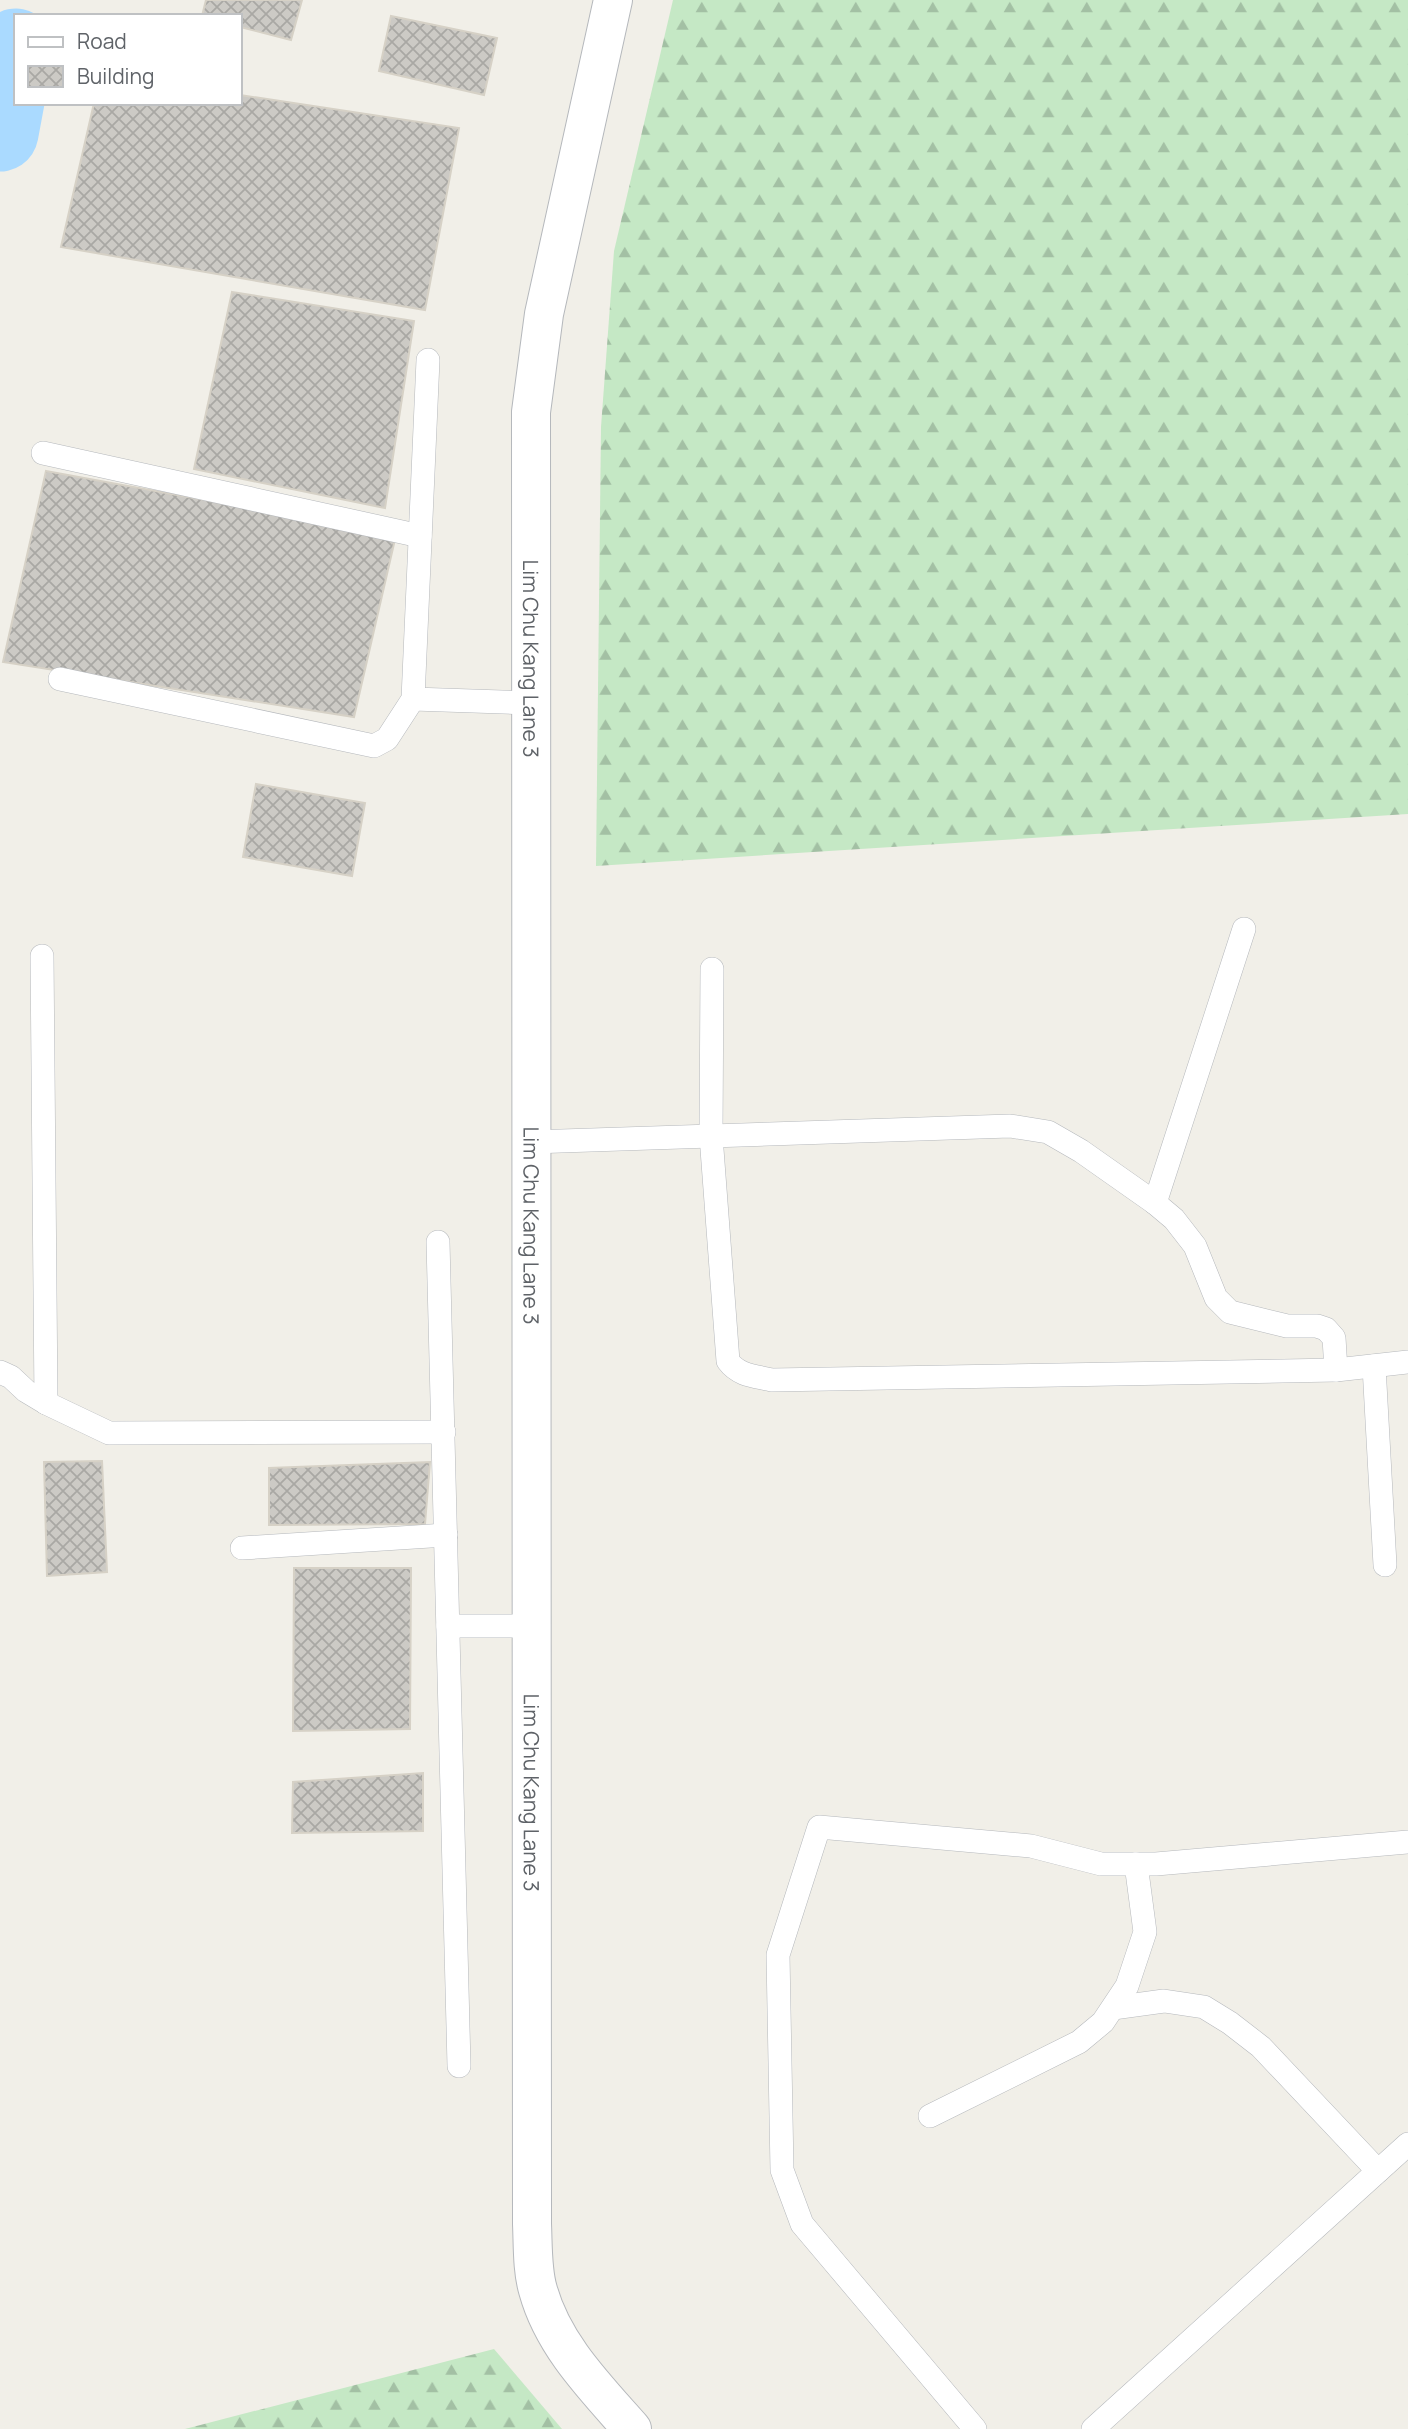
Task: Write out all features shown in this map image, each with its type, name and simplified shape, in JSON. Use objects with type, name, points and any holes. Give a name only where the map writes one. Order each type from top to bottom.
[{"type":"street","name":"Lim Chu Kang Lane 3","points":[[613,0],[544,314],[531,412],[531,2224],[537,2289],[557,2337],[583,2373],[632,2429]]},
{"type":"lane","points":[[60,679],[374,746],[387,739],[413,699],[428,360]]},
{"type":"lane","points":[[43,453],[420,536]]},
{"type":"lane","points":[[413,699],[531,703]]},
{"type":"lane","points":[[1155,1203],[1244,929]]},
{"type":"lane","points":[[42,956],[46,1403]]},
{"type":"lane","points":[[712,969],[711,1136],[728,1361],[733,1369],[772,1380],[1336,1370],[1408,1362]]},
{"type":"lane","points":[[531,1142],[1010,1126],[1048,1132],[1081,1151],[1174,1219],[1195,1246],[1216,1298],[1230,1312],[1287,1326],[1317,1326],[1326,1329],[1334,1338],[1336,1370]]},
{"type":"lane","points":[[438,1242],[459,2066]]},
{"type":"lane","points":[[1374,1366],[1385,1565]]},
{"type":"lane","points":[[0,1372],[46,1403],[109,1433],[444,1432]]},
{"type":"lane","points":[[242,1548],[446,1535]]},
{"type":"lane","points":[[448,1626],[531,1626]]},
{"type":"lane","points":[[975,2429],[802,2224],[782,2170],[778,1955],[819,1827],[1031,1846],[1101,1864],[1156,1864],[1408,1842]]},
{"type":"lane","points":[[930,2116],[1079,2042],[1103,2022],[1127,1986],[1145,1932],[1136,1864]]},
{"type":"lane","points":[[1113,2008],[1164,2001],[1204,2007],[1261,2047],[1378,2171]]},
{"type":"lane","points":[[1093,2429],[1408,2144]]},
{"type":"green space","points":[[673,0],[1408,0],[1408,814],[596,866],[601,427],[614,251]]},
{"type":"green space","points":[[494,2349],[562,2429],[185,2429]]},
{"type":"building","points":[[206,0],[302,0],[291,40],[242,28],[242,14],[202,14]]},
{"type":"building","points":[[391,16],[497,38],[484,95],[379,71]]},
{"type":"building","points":[[242,95],[459,128],[425,310],[61,247],[94,105],[242,105]]},
{"type":"building","points":[[232,292],[414,321],[385,508],[194,469]]},
{"type":"building","points":[[46,471],[396,535],[354,717],[3,662]]},
{"type":"building","points":[[256,784],[365,803],[352,876],[243,857]]},
{"type":"building","points":[[102,1461],[107,1572],[47,1576],[44,1462]]},
{"type":"building","points":[[430,1462],[425,1524],[269,1525],[269,1468]]},
{"type":"building","points":[[294,1568],[411,1568],[410,1729],[293,1731]]},
{"type":"building","points":[[423,1773],[423,1831],[292,1833],[293,1782]]},
{"type":"waterway","points":[[0,133],[14,58]]}]
